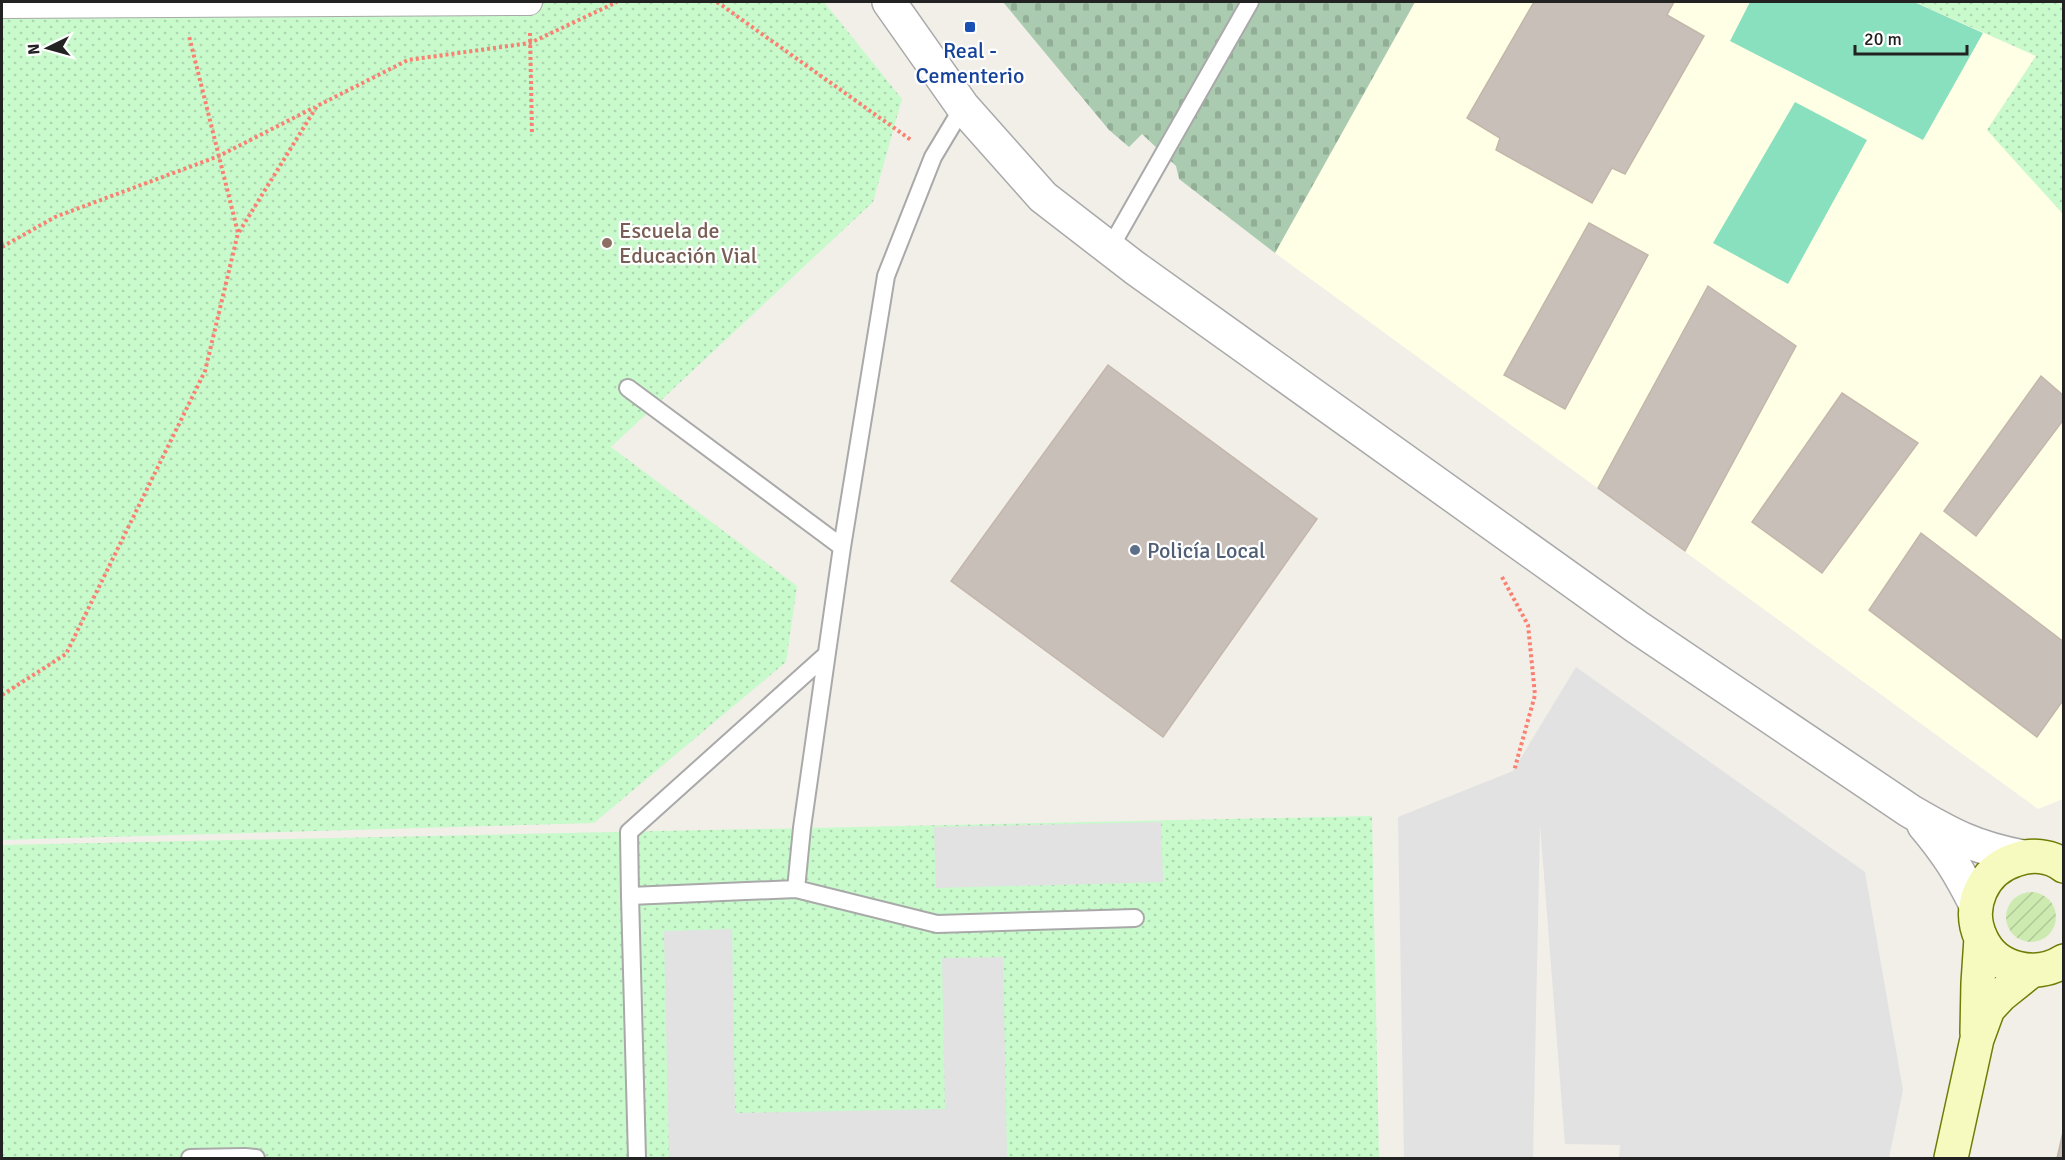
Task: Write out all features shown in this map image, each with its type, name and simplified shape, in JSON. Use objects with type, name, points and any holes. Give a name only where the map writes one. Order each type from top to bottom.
[{"type":"main road","points":[[2048,857],[2007,862],[1992,872],[1981,888],[1976,905],[1976,923],[1989,952],[2001,962],[2016,968],[2055,964]]},
{"type":"main road","points":[[1977,1039],[1981,938]]},
{"type":"main road","points":[[1951,1158],[1977,1039],[1988,1009],[2055,964]]},
{"type":"street","points":[[2,5],[529,2]]},
{"type":"street","points":[[889,2],[963,106],[1043,197],[1110,248],[1637,627],[1910,811],[1957,838],[2000,853],[2048,857]]},
{"type":"street","points":[[1910,811],[1945,849],[1976,905]]},
{"type":"lane","points":[[1110,248],[1250,2]]},
{"type":"lane","points":[[796,890],[826,655],[886,276],[933,157],[963,106]]},
{"type":"lane","points":[[628,388],[842,547]]},
{"type":"lane","points":[[637,1158],[629,832],[826,655]]},
{"type":"lane","points":[[630,896],[796,890],[937,924],[1135,918]]},
{"type":"lane","points":[[190,1158],[245,1156],[256,1158]]},
{"type":"path","points":[[529,2],[532,134]]},
{"type":"path","points":[[2,247],[54,217],[219,156],[408,60],[530,43],[617,2]]},
{"type":"path","points":[[717,2],[933,157]]},
{"type":"path","points":[[181,4],[238,233]]},
{"type":"path","points":[[2,695],[66,654],[205,371],[238,233],[317,106]]},
{"type":"path","points":[[1514,771],[1535,695],[1528,625]]},
{"type":"shaded area","points":[[1415,2],[1914,2],[2036,56],[1987,130],[2063,214],[2063,799],[2038,809],[1275,253]]},
{"type":"shaded area","points":[[1576,667],[1865,872],[1903,1090],[1889,1158],[1619,1158],[1620,1145],[1565,1144],[1540,825],[1533,1158],[1404,1158],[1398,817],[1513,771]]},
{"type":"shaded area","points":[[1161,822],[1163,882],[936,888],[934,827]]},
{"type":"shaded area","points":[[732,929],[735,1113],[945,1109],[942,958],[1003,957],[1007,1158],[669,1158],[664,931]]},
{"type":"green space","points":[[2,2],[824,2],[902,99],[873,202],[611,447],[797,586],[786,662],[594,823],[2,840]]},
{"type":"green space","points":[[1003,2],[1415,2],[1275,253],[1179,179],[1176,166],[1142,134],[1129,147],[1109,130]]},
{"type":"green space","points":[[1750,2],[1914,2],[1983,33],[1923,140],[1730,41]]},
{"type":"green space","points":[[1915,2],[2063,2],[2063,214],[1987,130],[2036,56]]},
{"type":"green space","points":[[1795,102],[1867,140],[1788,284],[1713,243]]},
{"type":"green space","points":[[1372,816],[1379,1158],[2,1158],[2,845]]},
{"type":"green space","points":[[2026,892],[2036,892],[2049,899],[2056,912],[2056,922],[2049,935],[2036,942],[2026,942],[2017,938],[2010,931],[2006,922],[2006,912],[2010,903],[2017,896]]},
{"type":"building","points":[[1534,2],[1674,2],[1667,15],[1704,36],[1625,174],[1612,168],[1592,203],[1496,150],[1500,138],[1467,118]]},
{"type":"building","points":[[1589,223],[1648,255],[1565,409],[1504,375]]},
{"type":"building","points":[[1708,286],[1796,346],[1685,551],[1598,488]]},
{"type":"building","name":"Policía Local","points":[[1108,365],[1317,519],[1163,737],[951,581]]},
{"type":"building","points":[[2041,376],[2064,396],[2064,419],[1976,536],[1944,511]]},
{"type":"building","points":[[1842,393],[1918,443],[1822,573],[1752,522]]},
{"type":"building","points":[[1921,533],[2064,642],[2064,699],[2037,737],[1869,610]]},
{"type":"building","points":[[2064,1128],[2064,1158],[2057,1158]]},
{"type":"place","name":"Real - Cementerio","points":[[970,27]]},
{"type":"place","name":"Escuela de Educación Vial","points":[[607,243]]},
{"type":"place","name":"Policía Local","points":[[1135,550]]}]
